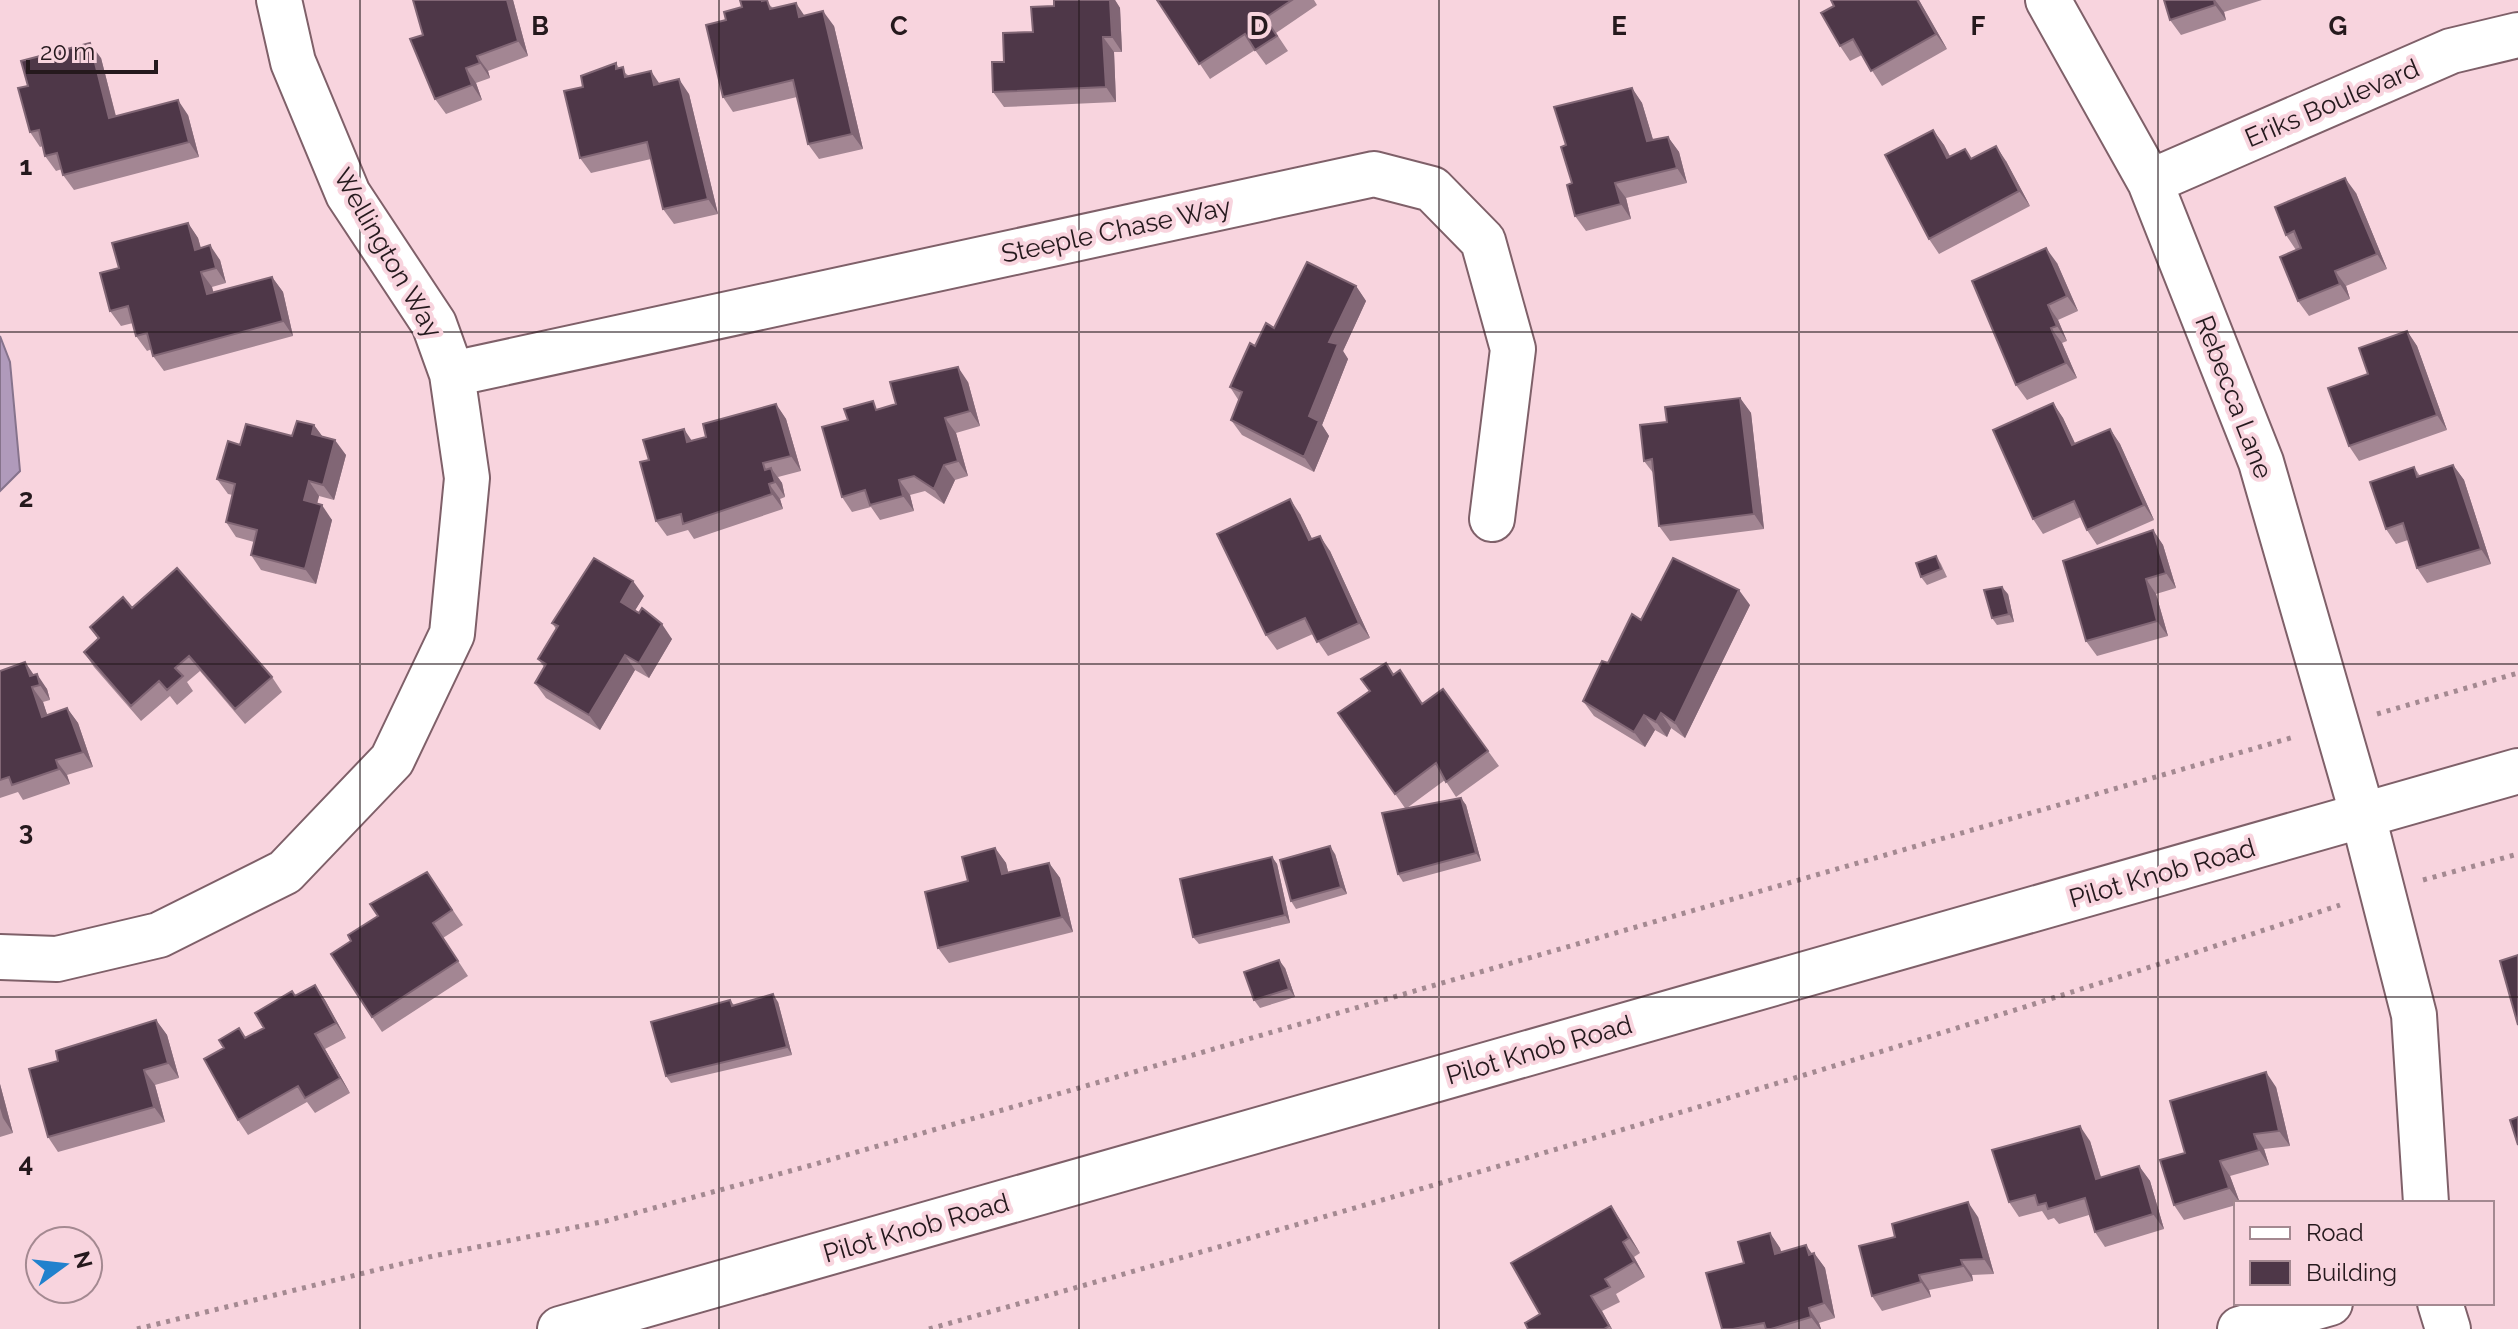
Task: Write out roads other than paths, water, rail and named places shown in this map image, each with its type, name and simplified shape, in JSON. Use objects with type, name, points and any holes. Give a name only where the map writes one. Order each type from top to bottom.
[{"type":"street","name":"Wellington Way","points":[[0,957],[57,959],[159,935],[285,872],[392,760],[452,634],[467,478],[452,374],[434,324],[348,194],[293,62],[279,0]]},
{"type":"street","name":"Rebecca Lane","points":[[2048,0],[2150,182],[2261,462],[2363,816],[2414,1015],[2426,1201]]},
{"type":"street","name":"Eriks Boulevard","points":[[2150,182],[2451,51],[2518,35]]},
{"type":"street","name":"Steeple Chase Way","points":[[452,374],[1374,174],[1432,189],[1483,241],[1513,349],[1492,519]]},
{"type":"street","name":"Pilot Knob Road","points":[[560,1329],[607,1322],[2518,771]]},
{"type":"street","points":[[2240,1329],[2323,1305]]},
{"type":"street","points":[[2441,1305],[2448,1329]]}]
